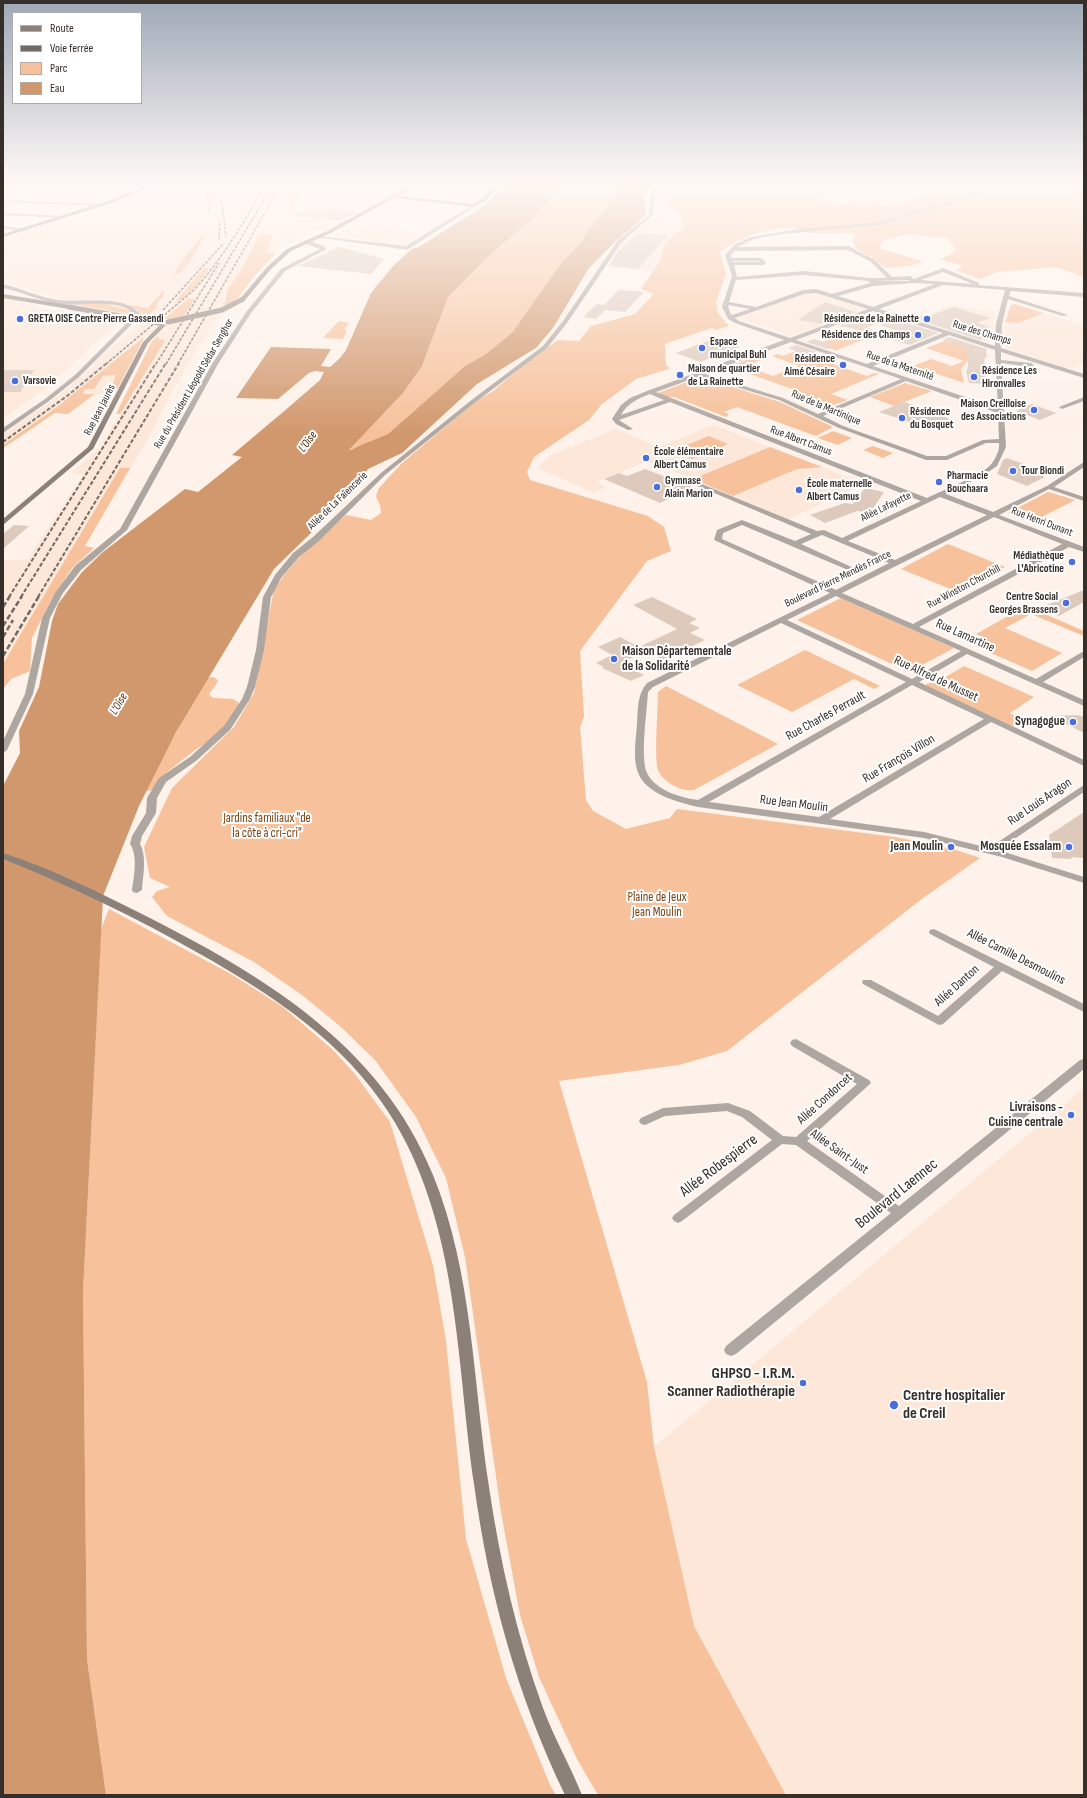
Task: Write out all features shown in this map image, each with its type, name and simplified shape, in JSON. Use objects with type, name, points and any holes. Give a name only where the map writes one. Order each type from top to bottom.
[{"type":"street","points":[[3,296],[163,323],[220,311],[235,304],[243,299],[271,267]]},
{"type":"street","name":"Rue du Président Léopold Sédar Senghor","points":[[3,750],[29,694],[43,629],[51,607],[66,582],[78,568],[123,530],[215,364],[249,312],[283,270],[289,267]]},
{"type":"street","name":"Allée de La Faïencerie","points":[[137,890],[139,871],[138,849],[135,844],[137,836],[151,813],[152,798],[162,780],[193,759],[227,728],[246,698],[251,687],[260,650],[267,597],[278,576],[296,555],[316,539],[380,476],[470,403],[547,345],[602,267]]},
{"type":"street","points":[[730,318],[725,309],[735,274],[733,267]]},
{"type":"street","points":[[878,267],[898,288]]},
{"type":"street","points":[[912,281],[943,270],[988,288]]},
{"type":"street","points":[[734,279],[804,273],[872,282],[898,288],[941,284]]},
{"type":"street","points":[[615,419],[627,402],[649,392],[873,309],[910,278],[912,281],[941,284],[1084,295]]},
{"type":"street","points":[[832,296],[872,282]]},
{"type":"street","points":[[3,286],[61,302],[100,302],[126,307],[136,311],[137,316],[77,376],[47,400],[3,431]]},
{"type":"street","name":"Allée Lafayette","points":[[842,540],[982,474],[995,465],[1001,452],[1003,441],[998,361],[999,323],[1008,290]]},
{"type":"street","name":"Rue des Champs","points":[[730,318],[807,291],[818,292],[1084,376]]},
{"type":"street","points":[[1007,297],[1065,315]]},
{"type":"street","points":[[726,303],[756,309]]},
{"type":"street","name":"Rue de la Maternité","points":[[730,318],[740,324],[1002,412]]},
{"type":"street","name":"Rue Jean Jaurès","points":[[3,523],[91,448],[146,342],[163,323]]},
{"type":"street","points":[[867,366],[949,333]]},
{"type":"street","points":[[998,361],[1024,364],[1084,382]]},
{"type":"street","points":[[1072,372],[1079,368]]},
{"type":"street","name":"Rue de la Martinique","points":[[700,374],[781,400],[837,425],[923,457],[944,459],[985,442],[1003,441]]},
{"type":"street","points":[[818,416],[907,379]]},
{"type":"street","name":"Rue Albert Camus","points":[[649,392],[926,500]]},
{"type":"street","points":[[1062,406],[1070,405],[1084,399]]},
{"type":"street","points":[[615,419],[670,400]]},
{"type":"street","points":[[615,419],[618,423],[630,428]]},
{"type":"street","name":"Boulevard Pierre Mendès France","points":[[694,663],[780,620],[829,589],[895,563],[1049,486],[1084,464]]},
{"type":"street","points":[[1073,472],[1081,475]]},
{"type":"street","points":[[695,483],[818,534],[821,532],[895,563]]},
{"type":"street","points":[[1049,486],[1084,499]]},
{"type":"street","name":"Rue Henri Dunant","points":[[940,494],[1084,550]]},
{"type":"street","name":"Rue Lamartine","points":[[795,544],[742,522],[720,532],[718,540],[1084,702]]},
{"type":"street","points":[[795,544],[814,535]]},
{"type":"street","points":[[795,544],[854,570],[829,589]]},
{"type":"street","name":"Rue Winston Churchill","points":[[913,627],[1068,544]]},
{"type":"street","name":"Rue Alfred de Musset","points":[[780,620],[1083,762]]},
{"type":"street","name":"Rue Charles Perrault","points":[[698,804],[967,651]]},
{"type":"street","points":[[1037,682],[1084,653]]},
{"type":"street","name":"Rue Jean Moulin","points":[[694,663],[652,684],[645,690],[640,762],[643,774],[656,786],[674,797],[698,804],[913,833],[991,851],[1084,880]]},
{"type":"street","name":"Rue François Villon","points":[[821,820],[990,719]]},
{"type":"street","name":"Rue Louis Aragon","points":[[991,851],[1084,788]]},
{"type":"street","points":[[3,856],[92,893],[180,938],[268,990],[330,1037],[351,1057],[378,1088],[396,1114],[415,1148],[437,1204],[452,1264],[461,1317],[482,1497],[503,1603],[517,1659],[550,1748],[574,1795]]},
{"type":"street","name":"Allée Camille Desmoulins","points":[[934,932],[1084,1008]]},
{"type":"street","name":"Allée Danton","points":[[867,982],[939,1021],[1001,966]]},
{"type":"street","name":"Allée Condorcet","points":[[796,1043],[865,1083],[799,1141]]},
{"type":"street","name":"Boulevard Laennec","points":[[731,1350],[1084,1063]]},
{"type":"street","points":[[645,1121],[663,1112],[728,1107],[746,1114],[780,1140]]},
{"type":"street","name":"Allée Saint-Just","points":[[780,1140],[799,1141],[900,1213]]},
{"type":"street","name":"Allée Robespierre","points":[[678,1218],[780,1140]]},
{"type":"shaded area","points":[[3,267],[262,267],[224,307],[220,314],[225,317],[217,319],[203,340],[172,392],[150,435],[72,568],[61,578],[3,680],[3,560],[27,560],[83,475],[71,473],[99,449],[159,347],[159,336],[146,335],[128,348],[109,394],[95,394],[68,414],[55,413],[3,448],[3,434],[47,404],[97,364],[94,363],[142,322],[153,309],[126,315],[46,388],[3,418],[3,298],[25,302],[28,305],[36,304],[38,308],[67,313],[88,302],[106,303],[109,301],[65,301],[3,281]]},
{"type":"shaded area","points":[[607,267],[660,267],[657,272]]},
{"type":"shaded area","points":[[806,293],[818,294],[863,308],[863,310],[795,335],[788,336],[783,334],[786,333],[739,319],[741,317]]},
{"type":"shaded area","points":[[951,305],[995,312],[993,318],[992,341],[982,342],[947,330],[961,325],[959,322],[931,313]]},
{"type":"shaded area","points":[[1043,313],[1084,325],[1084,362],[1072,368],[1066,368],[1005,348],[1005,322],[1019,323]]},
{"type":"shaded area","name":"École élémentaire Albert Camus","points":[[713,425],[770,447],[693,479],[647,461],[596,482],[606,487],[594,493],[538,468],[551,455],[616,429],[659,447]]},
{"type":"shaded area","name":"École maternelle Albert Camus","points":[[822,467],[864,484],[788,519],[733,496],[797,469]]},
{"type":"shaded area","name":"Centre hospitalier de Creil","points":[[1084,1088],[1084,1795],[786,1795],[694,1626],[654,1447]]},
{"type":"green space","points":[[178,267],[185,267],[175,275]]},
{"type":"green space","points":[[243,267],[263,267],[238,298],[224,307],[228,289]]},
{"type":"green space","points":[[478,267],[558,267],[514,332],[486,354],[465,366],[388,434],[349,450],[403,393],[422,366],[448,297]]},
{"type":"green space","points":[[656,267],[724,267],[726,274],[716,302],[718,313],[729,326],[716,330],[712,328],[665,344],[666,365],[669,369],[636,379],[602,404],[589,420],[534,457],[527,472],[530,480],[648,516],[664,527],[671,551],[647,561],[580,651],[584,716],[580,728],[586,800],[593,811],[626,829],[670,818],[677,809],[895,837],[956,850],[980,858],[923,898],[727,1051],[679,1065],[559,1081],[647,1382],[654,1447],[694,1626],[786,1795],[598,1795],[577,1759],[539,1677],[520,1615],[501,1512],[465,1257],[446,1178],[416,1117],[375,1060],[341,1027],[302,995],[254,962],[167,916],[152,897],[157,891],[170,887],[150,878],[144,847],[172,788],[234,727],[254,693],[274,589],[288,570],[308,548],[346,515],[371,520],[381,513],[380,505],[376,496],[379,488],[402,463],[475,402],[493,391],[526,363],[558,340],[579,341],[591,326],[635,314],[654,294],[641,289]]},
{"type":"green space","points":[[961,267],[1084,267],[1084,277],[1056,267],[997,272],[980,279],[955,270]]},
{"type":"green space","points":[[204,268],[210,268],[185,298],[174,303]]},
{"type":"green space","points":[[164,290],[163,297],[158,301],[156,308],[146,318],[142,317],[137,309],[121,304],[148,308]]},
{"type":"green space","points":[[189,298],[195,299],[182,318],[164,319]]},
{"type":"green space","points":[[73,304],[106,304],[132,311],[128,314]]},
{"type":"green space","points":[[1015,304],[1043,313],[1019,323],[1005,322],[1011,305]]},
{"type":"green space","points":[[880,320],[888,320],[867,327],[871,329],[867,331],[878,334],[837,350],[839,351],[828,348],[834,346],[822,342]]},
{"type":"green space","points":[[339,321],[349,323],[345,328],[346,333],[343,339],[323,338]]},
{"type":"green space","points":[[145,336],[118,388],[111,389],[116,375],[103,376],[94,389],[85,389],[83,394],[95,394],[68,414],[55,413],[3,448],[3,445],[57,407]]},
{"type":"green space","points":[[158,336],[159,339],[165,340],[120,414],[116,414],[152,341]]},
{"type":"green space","points":[[945,341],[986,352],[987,357],[968,357],[968,360],[961,369],[964,383],[913,366],[931,359],[952,366],[964,361],[926,348]]},
{"type":"green space","points":[[796,351],[867,376],[874,373],[879,374],[831,394],[848,400],[819,410],[795,398],[806,394],[731,366],[755,356],[764,359],[746,366],[773,376],[799,366],[772,356],[777,354],[783,356]]},
{"type":"green space","points":[[695,379],[707,379],[780,402],[833,427],[816,436],[737,407],[724,412],[729,414],[726,417],[674,397],[665,397],[658,393]]},
{"type":"green space","points":[[905,383],[932,391],[894,406],[870,397]]},
{"type":"green space","points":[[833,431],[852,438],[838,445],[818,438]]},
{"type":"green space","points":[[709,436],[728,444],[692,459],[672,451]]},
{"type":"green space","points":[[873,446],[893,453],[883,458],[863,450]]},
{"type":"green space","points":[[770,447],[822,467],[797,469],[733,496],[693,479]]},
{"type":"green space","points":[[120,468],[130,468],[85,546],[94,548],[72,568],[51,600],[32,638],[30,671],[11,679],[3,689],[3,664]]},
{"type":"green space","points":[[1048,492],[1075,500],[1032,522],[1008,513]]},
{"type":"green space","points":[[948,544],[1005,567],[958,592],[901,569]]},
{"type":"green space","points":[[841,598],[954,648],[909,672],[797,620]]},
{"type":"green space","points":[[1026,606],[1084,631],[1084,636],[1031,614],[1005,628],[1062,653],[1032,671],[973,645],[985,638],[976,634]]},
{"type":"green space","points":[[805,650],[880,686],[874,689],[854,679],[792,712],[737,685]]},
{"type":"green space","points":[[964,666],[1034,697],[1010,713],[1020,719],[1022,724],[1016,726],[1010,725],[927,687],[926,684],[939,681]]},
{"type":"green space","points":[[213,677],[218,680],[209,694],[213,698],[233,699],[238,702],[240,709],[222,733],[195,750],[167,772],[152,790],[143,792],[206,678]]},
{"type":"green space","points":[[666,686],[778,744],[694,790],[678,788],[668,782],[660,774],[657,764],[656,744],[658,692]]},
{"type":"green space","points":[[109,909],[231,974],[283,1007],[333,1050],[354,1073],[390,1122],[433,1265],[446,1341],[466,1539],[506,1678],[550,1785],[556,1795],[106,1795],[87,1659],[83,1292],[101,929]]},
{"type":"water","name":"L'Oise","points":[[392,267],[478,267],[448,297],[422,366],[403,393],[349,450],[388,434],[465,366],[486,354],[513,332],[558,267],[590,267],[553,328],[536,348],[477,384],[402,453],[368,469],[350,495],[274,569],[176,732],[139,806],[103,896],[83,1292],[87,1659],[106,1795],[3,1795],[3,786],[20,753],[19,731],[39,687],[52,621],[58,604],[82,572],[103,552],[185,489],[198,492],[242,457],[232,455],[320,380],[324,372],[315,371],[309,373],[278,399],[236,398],[271,347],[331,349],[321,366],[330,367],[346,350],[371,293]]},
{"type":"building","points":[[306,267],[377,267],[371,274]]},
{"type":"building","points":[[618,267],[640,267],[638,269]]},
{"type":"building","points":[[619,290],[644,292],[625,312],[605,310],[596,319],[583,317],[597,304],[604,305]]},
{"type":"building","points":[[825,302],[856,312],[824,324],[798,320]]},
{"type":"building","points":[[954,307],[990,318],[977,323],[990,327],[978,331],[991,335],[980,340],[904,315],[912,313],[926,317]]},
{"type":"building","points":[[866,315],[880,320],[856,329],[838,326]]},
{"type":"building","name":"Résidence des Champs","points":[[894,319],[939,333],[909,345],[893,340],[909,334],[880,325]]},
{"type":"building","points":[[949,337],[987,349],[984,361],[985,384],[969,383],[966,372],[968,367],[966,346],[964,347],[942,340]]},
{"type":"building","name":"Espace municipal Buhl","points":[[715,338],[740,347],[700,362],[676,353]]},
{"type":"building","points":[[814,339],[835,346],[827,349],[806,342]]},
{"type":"building","points":[[796,345],[817,352],[809,356],[788,348]]},
{"type":"building","name":"Varsovie","points":[[3,370],[34,370],[20,392],[3,392]]},
{"type":"building","points":[[904,402],[949,419],[928,428],[879,412]]},
{"type":"building","name":"Maison Creilloise des Associations","points":[[1032,404],[1056,413],[1040,420],[1016,411]]},
{"type":"building","name":"Tour Biondi","points":[[1007,458],[1026,465],[1020,468],[1045,477],[1027,486],[997,474],[1003,460]]},
{"type":"building","name":"Gymnase Alain Marion","points":[[645,469],[692,488],[660,503],[604,479],[619,473],[627,476]]},
{"type":"building","points":[[865,488],[884,492],[870,513],[857,511],[825,523],[810,515],[845,503],[853,504]]},
{"type":"building","points":[[14,525],[29,526],[3,549],[3,534]]},
{"type":"building","name":"Centre Social Georges Brassens","points":[[1084,590],[1084,602],[1059,616],[1039,608]]},
{"type":"building","points":[[652,597],[697,619],[689,623],[700,628],[690,633],[705,640],[663,660],[646,651],[620,663],[644,675],[631,681],[602,668],[604,667],[596,663],[612,655],[598,647],[620,637],[639,647],[677,629],[633,605]]},
{"type":"building","name":"Synagogue","points":[[1077,715],[1084,717],[1084,733],[1051,716]]},
{"type":"building","points":[[1084,812],[1084,858],[1052,858],[1049,835]]},
{"type":"railway","points":[[163,310],[202,267]]},
{"type":"railway","points":[[106,364],[194,290],[214,267]]},
{"type":"railway","points":[[156,364],[217,267]]},
{"type":"railway","points":[[166,364],[224,267]]},
{"type":"railway","points":[[178,364],[234,267]]},
{"type":"railway","points":[[3,442],[67,396],[107,363]]},
{"type":"railway","points":[[9,597],[156,363]]},
{"type":"railway","points":[[21,597],[166,363]]},
{"type":"railway","points":[[38,597],[179,363]]},
{"type":"railway","points":[[3,607],[10,596]]},
{"type":"railway","points":[[3,626],[22,596]]},
{"type":"railway","points":[[3,656],[39,596]]},
{"type":"railway","points":[[3,637],[13,620]]},
{"type":"place","name":"GRETA OISE Centre Pierre Gassendi","points":[[20,319]]},
{"type":"place","name":"Résidence de la Rainette","points":[[927,319]]},
{"type":"place","name":"Résidence des Champs","points":[[918,335]]},
{"type":"place","name":"Espace municipal Buhl","points":[[702,348]]},
{"type":"place","name":"Résidence Aimé Césaire","points":[[843,365]]},
{"type":"place","name":"Maison de quartier de La Rainette","points":[[680,375]]},
{"type":"place","name":"Résidence Les Hironvalles","points":[[974,377]]},
{"type":"place","name":"Varsovie","points":[[15,381]]},
{"type":"place","name":"Maison Creilloise des Associations","points":[[1034,410]]},
{"type":"place","name":"Résidence du Bosquet","points":[[902,418]]},
{"type":"place","name":"École élémentaire Albert Camus","points":[[646,458]]},
{"type":"place","name":"Tour Biondi","points":[[1013,471]]},
{"type":"place","name":"Pharmacie Bouchaara","points":[[939,482]]},
{"type":"place","name":"Gymnase Alain Marion","points":[[657,487]]},
{"type":"place","name":"École maternelle Albert Camus","points":[[799,490]]},
{"type":"place","name":"Médiathèque L'Abricotine","points":[[1072,562]]},
{"type":"place","name":"Centre Social Georges Brassens","points":[[1066,603]]},
{"type":"place","name":"Maison Départementale de la Solidarité","points":[[614,659]]},
{"type":"place","name":"Synagogue","points":[[1073,722]]},
{"type":"place","name":"Jean Moulin","points":[[951,847]]},
{"type":"place","name":"Mosquée Essalam","points":[[1069,847]]},
{"type":"place","name":"Livraisons - Cuisine centrale","points":[[1071,1115]]},
{"type":"place","name":"GHPSO - I.R.M. Scanner Radiothérapie","points":[[803,1383]]},
{"type":"place","name":"Centre hospitalier de Creil","points":[[894,1405]]},
{"type":"park label","name":"Jardins familiaux \"de la côte à cri-cri\"","points":[[267,826]]},
{"type":"park label","name":"Plaine de Jeux Jean Moulin","points":[[657,906]]}]
